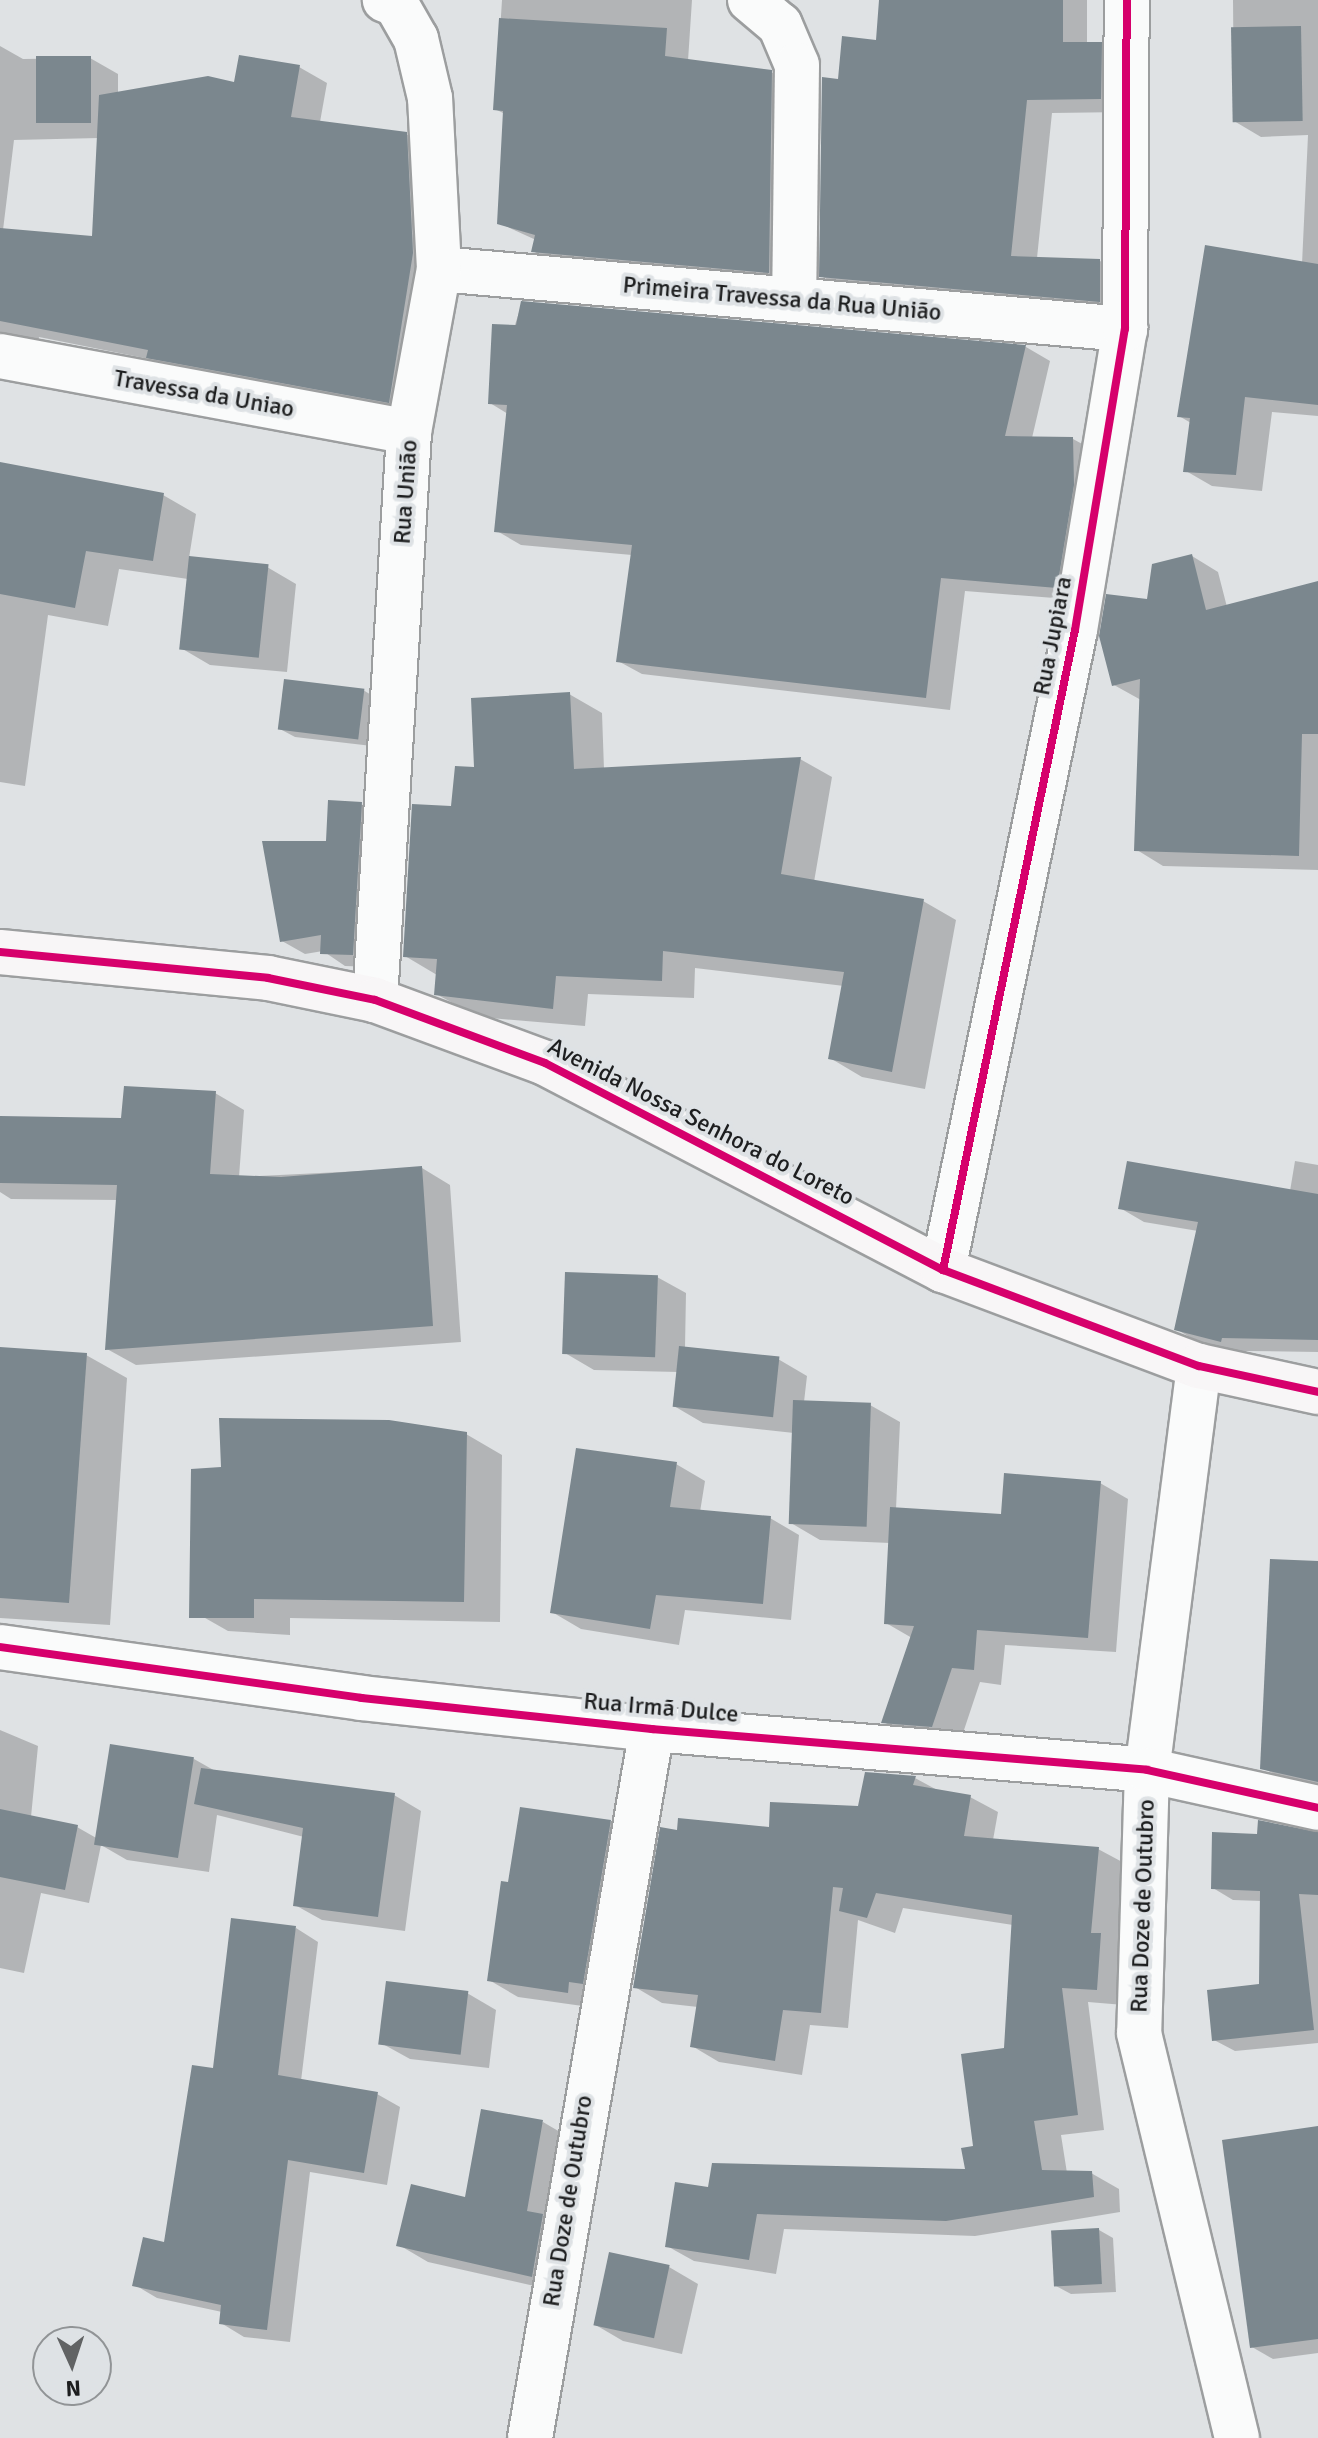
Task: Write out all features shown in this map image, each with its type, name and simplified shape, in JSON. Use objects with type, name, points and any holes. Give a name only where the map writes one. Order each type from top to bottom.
[{"type":"street","name":"Rua União","points":[[375,1000],[409,432],[439,269],[430,98],[416,39],[396,4],[385,0]]},
{"type":"street","points":[[750,0],[780,25],[797,65],[794,299]]},
{"type":"street","name":"Rua Jupiara","points":[[943,1270],[1075,630],[1125,329],[1127,0]]},
{"type":"street","name":"Primeira Travessa da Rua União","points":[[439,269],[1125,329]]},
{"type":"street","name":"Travessa da Uniao","points":[[0,356],[409,432]]},
{"type":"street","name":"Avenida Nossa Senhora do Loreto","points":[[0,952],[268,978],[375,1000],[545,1063],[943,1270],[1199,1366],[1318,1392]]},
{"type":"street","name":"Rua Doze de Outubro","points":[[1199,1366],[1147,1770],[1139,2033],[1237,2438]]},
{"type":"street","name":"Rua Irmã Dulce","points":[[0,1647],[361,1698],[652,1729],[1147,1770],[1318,1808]]},
{"type":"street","name":"Rua Doze de Outubro","points":[[530,2438],[652,1729]]},
{"type":"building","points":[[879,0],[1063,0],[1063,42],[1102,42],[1101,99],[1027,100],[1011,256],[1100,259],[1100,302],[819,277],[822,77],[838,79],[842,36],[876,40]]},
{"type":"building","points":[[499,18],[667,28],[665,56],[772,70],[769,273],[531,252],[535,235],[497,224],[503,111],[493,110]]},
{"type":"building","points":[[1301,26],[1303,121],[1233,122],[1231,27]]},
{"type":"building","points":[[239,55],[300,65],[291,117],[407,132],[413,253],[389,403],[146,358],[148,350],[0,321],[0,228],[92,236],[99,95],[208,76],[234,82]]},
{"type":"building","points":[[36,56],[91,56],[91,123],[36,123]]},
{"type":"building","points":[[1205,245],[1318,264],[1318,405],[1245,397],[1236,475],[1183,472],[1190,418],[1177,417]]},
{"type":"building","points":[[521,301],[1026,345],[1005,436],[1073,437],[1074,485],[1057,588],[941,578],[926,698],[616,662],[632,545],[494,532],[507,405],[488,404],[492,324],[516,325]]},
{"type":"building","points":[[0,462],[164,493],[153,561],[86,551],[75,608],[0,594]]},
{"type":"building","points":[[1192,554],[1206,610],[1318,581],[1318,734],[1302,734],[1299,856],[1134,851],[1140,679],[1112,686],[1099,636],[1106,594],[1147,599],[1152,564]]},
{"type":"building","points":[[189,556],[269,564],[259,658],[179,649]]},
{"type":"building","points":[[284,679],[364,689],[358,739],[278,730]]},
{"type":"building","points":[[570,692],[574,769],[801,757],[781,874],[924,899],[892,1072],[828,1059],[844,972],[663,951],[662,981],[556,976],[553,1009],[434,995],[437,959],[403,957],[412,804],[451,806],[455,766],[474,767],[471,698]]},
{"type":"building","points":[[328,800],[362,802],[353,955],[320,954],[321,935],[280,942],[262,841],[326,841]]},
{"type":"building","points":[[124,1086],[216,1091],[210,1174],[281,1177],[422,1166],[433,1326],[105,1350],[117,1185],[0,1183],[0,1116],[121,1118]]},
{"type":"building","points":[[1127,1161],[1318,1194],[1318,1340],[1222,1338],[1221,1342],[1174,1330],[1198,1222],[1118,1209]]},
{"type":"building","points":[[565,1272],[658,1275],[655,1357],[562,1354]]},
{"type":"building","points":[[679,1346],[779,1357],[773,1417],[673,1407]]},
{"type":"building","points":[[0,1347],[87,1353],[69,1603],[0,1598]]},
{"type":"building","points":[[793,1400],[871,1403],[867,1527],[789,1524]]},
{"type":"building","points":[[219,1418],[389,1420],[467,1432],[464,1602],[254,1599],[254,1618],[189,1618],[191,1469],[221,1467]]},
{"type":"building","points":[[576,1448],[677,1462],[670,1507],[771,1516],[763,1604],[656,1595],[650,1629],[550,1613]]},
{"type":"building","points":[[1004,1473],[1101,1481],[1088,1638],[977,1630],[974,1670],[952,1668],[932,1727],[881,1723],[914,1626],[884,1624],[890,1507],[1001,1514]]},
{"type":"building","points":[[1270,1559],[1318,1561],[1318,1782],[1260,1769]]},
{"type":"building","points":[[110,1744],[194,1757],[178,1858],[94,1845]]},
{"type":"building","points":[[201,1768],[395,1793],[378,1917],[293,1906],[303,1828],[194,1804]]},
{"type":"building","points":[[865,1772],[916,1776],[913,1785],[971,1795],[964,1836],[1099,1847],[1091,1933],[1101,1933],[1097,1990],[1062,1988],[1078,2115],[1034,2121],[1042,2170],[1092,2171],[1094,2197],[946,2221],[757,2214],[749,2260],[665,2247],[675,2182],[708,2187],[712,2163],[965,2169],[961,2148],[973,2146],[961,2054],[1004,2048],[1012,1915],[876,1893],[867,1918],[839,1911],[843,1888],[833,1887],[821,2013],[783,2010],[775,2061],[690,2047],[698,1995],[633,1988],[660,1827],[677,1830],[678,1818],[769,1827],[770,1802],[858,1806]]},
{"type":"building","points":[[520,1807],[611,1820],[583,1984],[569,1982],[568,1993],[487,1981],[501,1881],[508,1882]]},
{"type":"building","points":[[0,1809],[78,1825],[65,1890],[0,1877]]},
{"type":"building","points":[[1258,1820],[1318,1832],[1318,1895],[1299,1894],[1314,2030],[1212,2041],[1207,1990],[1259,1984],[1260,1891],[1211,1889],[1212,1832],[1257,1834]]},
{"type":"building","points":[[231,1918],[296,1926],[278,2075],[378,2092],[364,2173],[288,2160],[267,2330],[219,2324],[221,2305],[132,2286],[143,2237],[164,2242],[192,2065],[213,2068]]},
{"type":"building","points":[[386,1981],[468,1991],[461,2055],[378,2045]]},
{"type":"building","points":[[481,2109],[543,2120],[527,2211],[543,2214],[532,2277],[396,2246],[411,2184],[465,2197]]},
{"type":"building","points":[[1318,2126],[1318,2339],[1250,2348],[1222,2140]]},
{"type":"building","points":[[1099,2228],[1102,2284],[1054,2286],[1051,2231]]},
{"type":"building","points":[[609,2252],[670,2265],[654,2338],[593,2325]]},
{"type":"cycle path","points":[[943,1270],[1075,630],[1125,329],[1127,0]]},
{"type":"cycle path","points":[[0,952],[268,978],[375,1000],[545,1063],[943,1270],[1199,1366],[1318,1392]]},
{"type":"cycle path","points":[[0,1647],[361,1698],[652,1729],[1147,1770],[1318,1808]]}]
